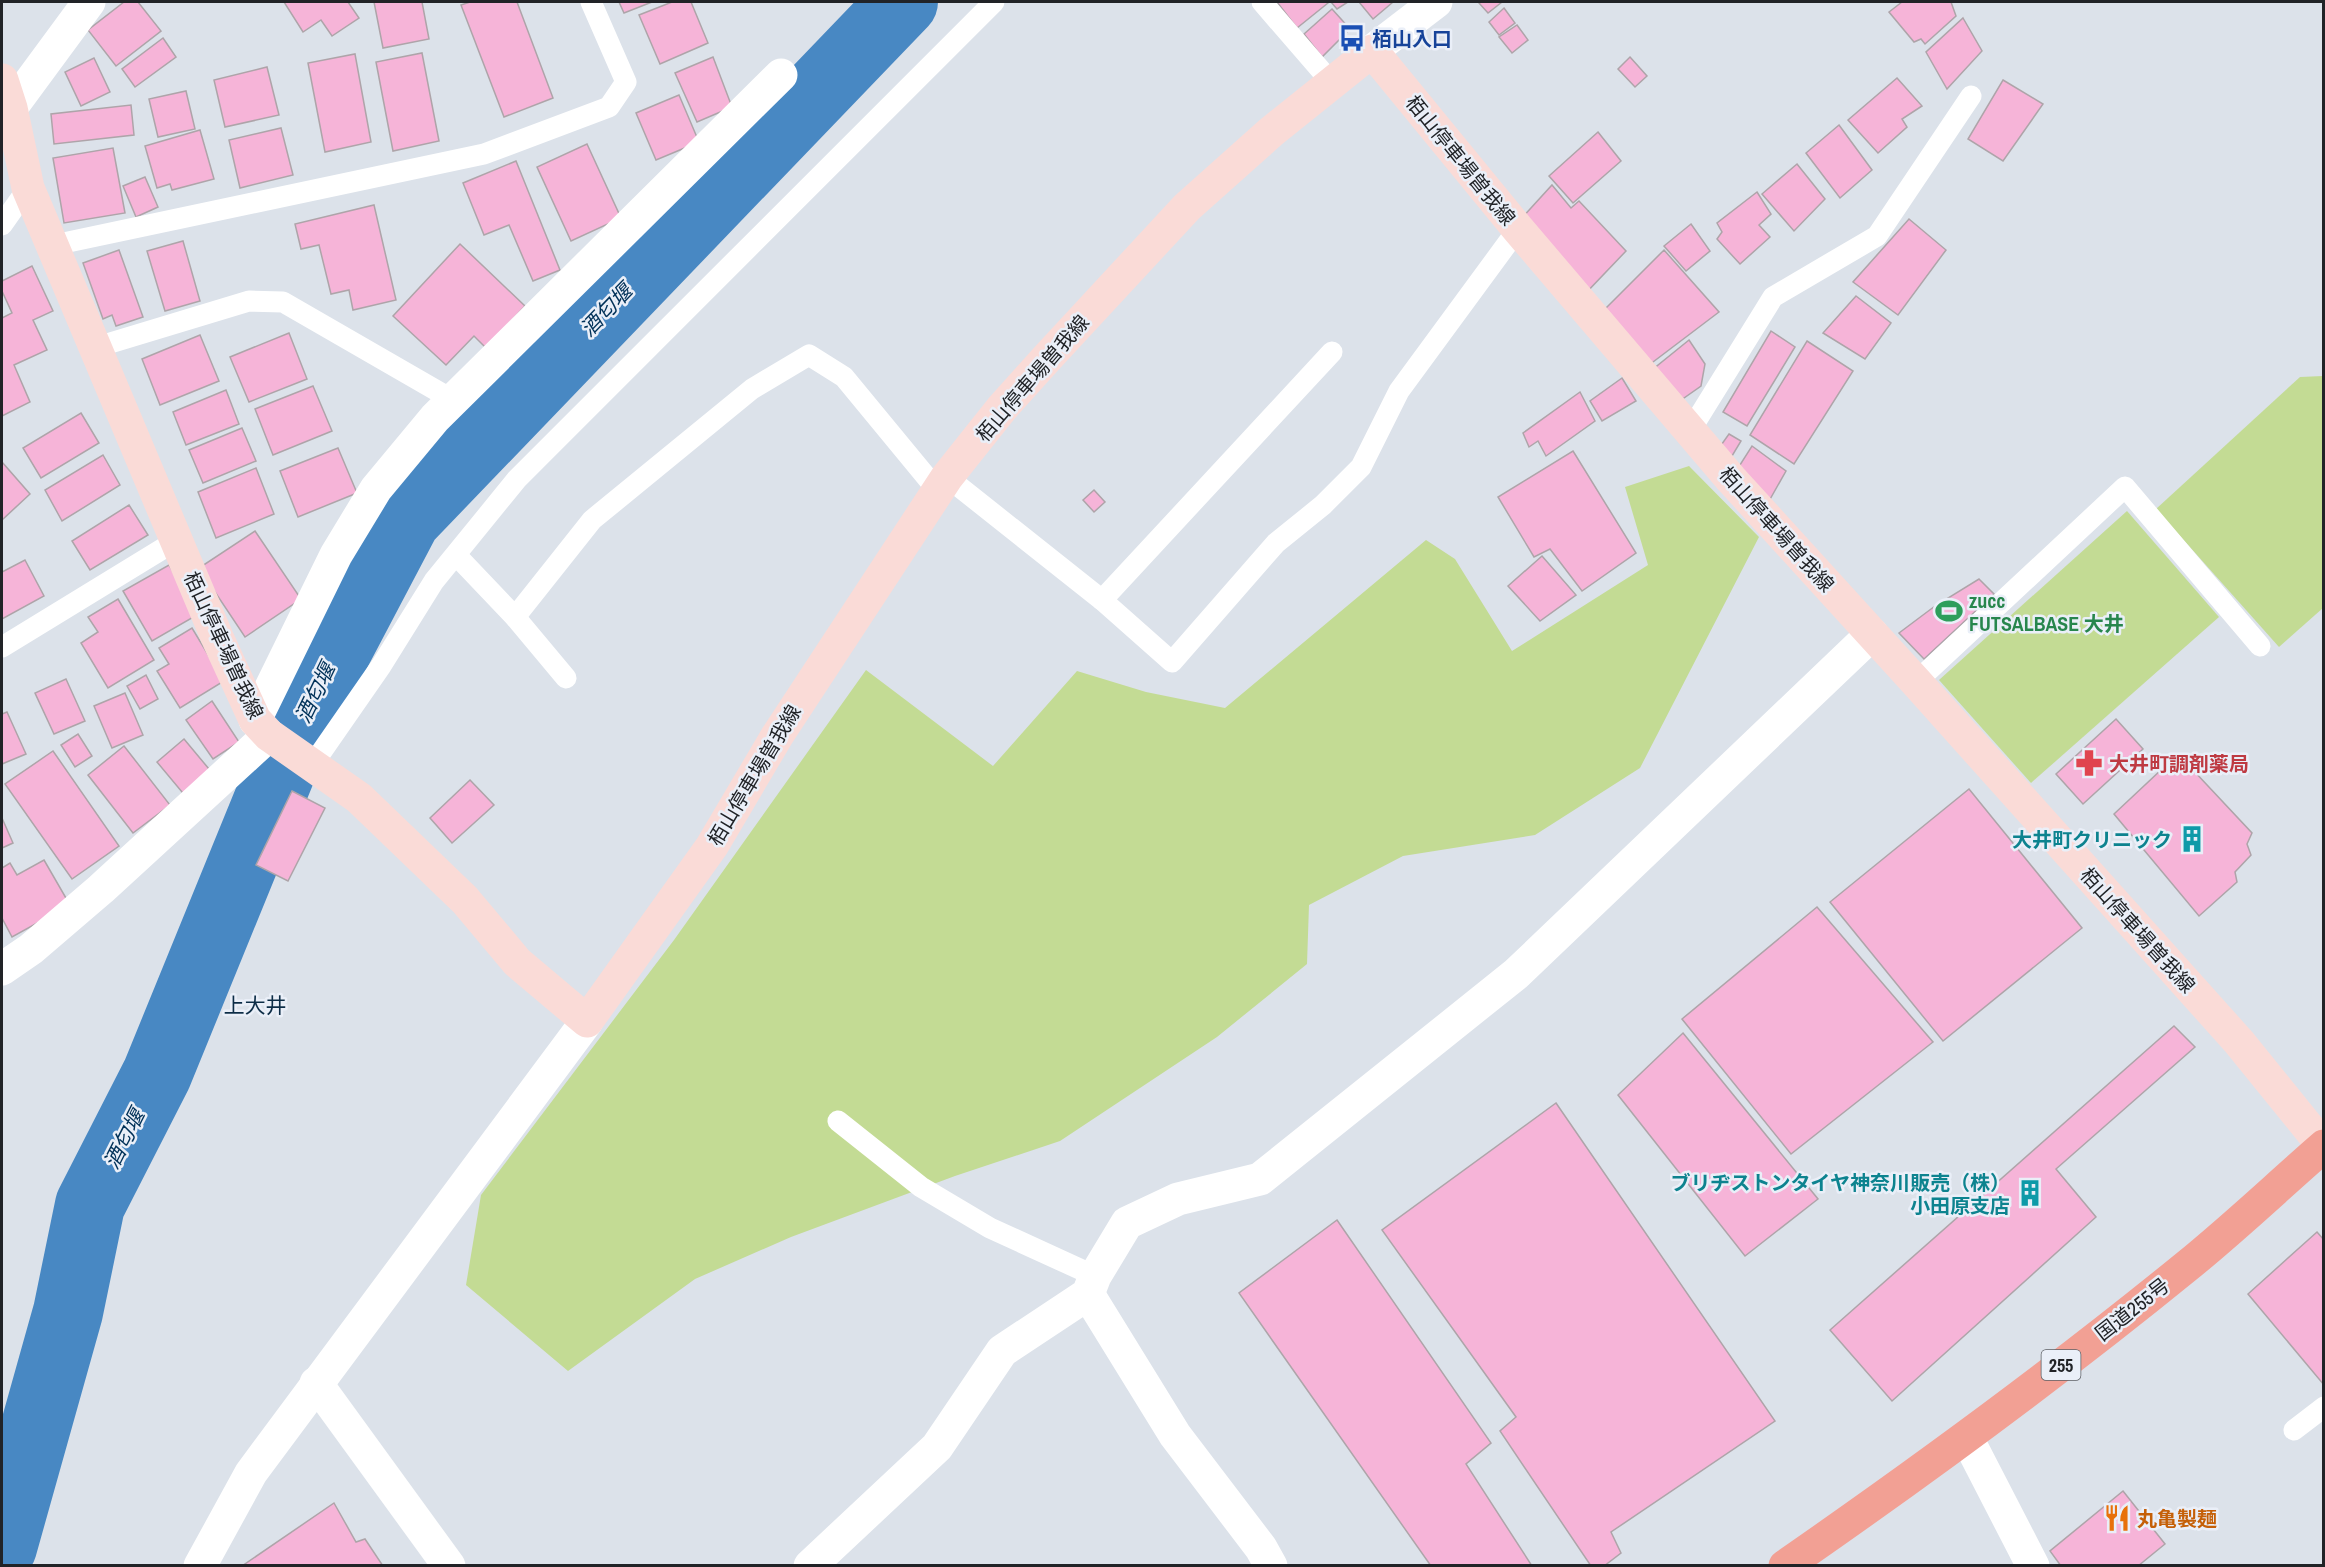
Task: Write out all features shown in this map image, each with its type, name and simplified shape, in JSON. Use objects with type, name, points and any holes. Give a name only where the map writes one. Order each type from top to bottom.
[{"type":"highway","name":"国道255号","points":[[1785,1566],[1967,1438],[2188,1265],[2323,1146]]},
{"type":"main road","name":"栢山停車場曽我線","points":[[5,99],[28,188],[54,244],[217,637],[262,728],[359,798],[465,900],[517,962],[587,1021],[712,846],[783,726],[942,484],[1025,383],[1187,207],[1271,132],[1372,51],[1518,230],[1731,480],[1872,633],[2239,1042],[2323,1146]]},
{"type":"street","points":[[5,99],[89,2]]},
{"type":"street","points":[[1372,51],[1436,2]]},
{"type":"street","points":[[2,969],[31,949],[101,888],[262,728],[336,555],[375,489],[435,418],[781,75]]},
{"type":"street","points":[[810,1566],[937,1447],[1002,1351],[1091,1285],[1127,1223],[1178,1199],[1260,1179],[1516,974],[1872,633]]},
{"type":"street","points":[[200,1566],[251,1473],[587,1021]]},
{"type":"street","points":[[1091,1285],[1175,1435],[1261,1548],[1271,1566]]},
{"type":"street","points":[[316,1383],[449,1566]]},
{"type":"street","points":[[1967,1438],[2033,1566]]},
{"type":"lane","points":[[54,244],[484,154],[609,107],[626,82],[591,2]]},
{"type":"lane","points":[[312,764],[381,666],[434,581],[517,479],[994,2]]},
{"type":"lane","points":[[1262,2],[1332,83]]},
{"type":"lane","points":[[1690,431],[1773,297],[1877,236],[1971,96]]},
{"type":"lane","points":[[2,225],[28,188]]},
{"type":"lane","points":[[515,617],[592,520],[752,389],[808,354],[844,377],[942,484],[1102,600],[1172,662],[1276,543],[1323,505],[1361,466],[1399,391],[1518,230]]},
{"type":"lane","points":[[97,347],[249,301],[283,302],[453,400]]},
{"type":"lane","points":[[1102,600],[1332,352]]},
{"type":"lane","points":[[1916,682],[2125,487],[2260,646]]},
{"type":"lane","points":[[2,647],[177,540]]},
{"type":"lane","points":[[456,555],[515,617],[566,678]]},
{"type":"lane","points":[[838,1121],[931,1193],[1091,1285]]},
{"type":"lane","points":[[2294,1430],[2324,1407]]},
{"type":"green space","points":[[2323,376],[2323,608],[2279,647],[2156,509],[2300,377]]},
{"type":"green space","points":[[1689,466],[1759,537],[1640,768],[1535,835],[1403,856],[1309,905],[1307,964],[1217,1037],[1060,1141],[955,1176],[791,1237],[695,1279],[568,1371],[466,1285],[481,1195],[674,940],[866,670],[993,766],[1077,671],[1146,692],[1225,708],[1426,540],[1455,559],[1512,651],[1648,565],[1625,487]]},
{"type":"green space","points":[[2127,511],[2219,617],[2031,783],[1939,680]]},
{"type":"building","points":[[124,2],[138,2],[161,31],[116,66],[88,30]]},
{"type":"building","points":[[284,2],[348,2],[359,18],[332,36],[321,20],[303,32]]},
{"type":"building","points":[[374,2],[422,2],[429,39],[383,48]]},
{"type":"building","points":[[470,2],[517,2],[553,98],[504,117],[461,5]]},
{"type":"building","points":[[619,2],[652,2],[624,13]]},
{"type":"building","points":[[672,2],[691,2],[708,43],[660,64],[639,15]]},
{"type":"building","points":[[1277,2],[1327,2],[1328,3],[1297,28]]},
{"type":"building","points":[[1331,2],[1348,2],[1337,9]]},
{"type":"building","points":[[1359,2],[1393,2],[1373,19]]},
{"type":"building","points":[[1502,2],[1488,13],[1479,3]]},
{"type":"building","points":[[1902,2],[1951,2],[1956,16],[1925,44],[1921,39],[1914,42],[1889,12]]},
{"type":"building","points":[[1504,8],[1515,23],[1499,35],[1489,22]]},
{"type":"building","points":[[1332,9],[1350,29],[1322,57],[1304,34]]},
{"type":"building","points":[[1963,18],[1982,51],[1947,89],[1926,52]]},
{"type":"building","points":[[1517,25],[1528,40],[1512,53],[1499,37]]},
{"type":"building","points":[[163,38],[176,57],[135,87],[122,69]]},
{"type":"building","points":[[422,53],[439,141],[393,151],[376,62]]},
{"type":"building","points":[[355,54],[371,142],[325,152],[308,63]]},
{"type":"building","points":[[713,57],[732,107],[697,122],[675,73]]},
{"type":"building","points":[[1630,57],[1647,76],[1635,87],[1618,69]]},
{"type":"building","points":[[94,58],[110,92],[81,106],[65,72]]},
{"type":"building","points":[[267,67],[279,115],[225,127],[214,80]]},
{"type":"building","points":[[1897,78],[1922,106],[1902,119],[1907,127],[1878,153],[1848,120]]},
{"type":"building","points":[[2003,80],[2043,104],[2003,161],[1968,139]]},
{"type":"building","points":[[186,91],[195,129],[158,137],[149,99]]},
{"type":"building","points":[[679,95],[699,142],[656,160],[636,113]]},
{"type":"building","points":[[131,105],[134,135],[54,144],[51,114]]},
{"type":"building","points":[[1839,125],[1872,170],[1840,198],[1806,153]]},
{"type":"building","points":[[281,128],[293,175],[240,188],[229,140]]},
{"type":"building","points":[[200,130],[214,179],[172,190],[170,184],[157,188],[145,146]]},
{"type":"building","points":[[1598,132],[1621,161],[1573,203],[1549,176]]},
{"type":"building","points":[[587,144],[621,218],[571,241],[537,167]]},
{"type":"building","points":[[113,148],[125,213],[64,223],[53,158]]},
{"type":"building","points":[[516,161],[560,270],[533,281],[509,225],[484,235],[463,183]]},
{"type":"building","points":[[1797,164],[1825,199],[1794,231],[1762,194]]},
{"type":"building","points":[[145,177],[158,207],[136,217],[123,186]]},
{"type":"building","points":[[1552,185],[1571,208],[1579,201],[1626,251],[1582,297],[1519,221]]},
{"type":"building","points":[[1757,192],[1771,214],[1759,225],[1770,237],[1740,264],[1717,239],[1722,232],[1717,223]]},
{"type":"building","points":[[374,205],[396,300],[353,310],[349,290],[331,294],[319,245],[301,249],[295,224]]},
{"type":"building","points":[[1909,219],[1946,250],[1898,315],[1853,282]]},
{"type":"building","points":[[1691,224],[1710,251],[1686,271],[1664,246]]},
{"type":"building","points":[[183,241],[200,301],[165,311],[147,251]]},
{"type":"building","points":[[460,244],[525,306],[486,348],[474,336],[446,365],[393,316]]},
{"type":"building","points":[[119,250],[143,317],[116,326],[112,315],[103,319],[83,263]]},
{"type":"building","points":[[1664,250],[1719,312],[1649,365],[1604,310]]},
{"type":"building","points":[[32,266],[53,311],[33,320],[47,350],[14,365],[30,402],[2,416],[2,318],[12,313],[2,291],[2,281]]},
{"type":"building","points":[[1856,296],[1891,323],[1865,359],[1823,333]]},
{"type":"building","points":[[1771,331],[1795,347],[1747,426],[1723,412]]},
{"type":"building","points":[[289,333],[307,379],[249,402],[230,357]]},
{"type":"building","points":[[200,335],[219,381],[160,405],[142,359]]},
{"type":"building","points":[[1689,340],[1705,364],[1701,386],[1674,405],[1652,370]]},
{"type":"building","points":[[1807,341],[1853,371],[1794,464],[1750,435]]},
{"type":"building","points":[[1622,378],[1636,401],[1602,421],[1590,401]]},
{"type":"building","points":[[313,386],[332,431],[273,455],[255,409]]},
{"type":"building","points":[[226,390],[239,424],[186,445],[173,412]]},
{"type":"building","points":[[1580,392],[1595,421],[1546,456],[1538,441],[1529,447],[1523,433]]},
{"type":"building","points":[[81,413],[99,443],[41,478],[23,448]]},
{"type":"building","points":[[242,428],[256,461],[203,483],[189,450]]},
{"type":"building","points":[[1729,434],[1741,441],[1732,456],[1719,448]]},
{"type":"building","points":[[1752,446],[1786,471],[1769,501],[1731,479]]},
{"type":"building","points":[[338,448],[357,493],[298,517],[280,471]]},
{"type":"building","points":[[1573,451],[1636,553],[1582,591],[1550,549],[1534,557],[1498,497]]},
{"type":"building","points":[[103,455],[120,485],[62,521],[45,490]]},
{"type":"building","points":[[2,462],[30,494],[2,520]]},
{"type":"building","points":[[256,468],[274,514],[216,538],[198,492]]},
{"type":"building","points":[[1094,490],[1105,502],[1094,512],[1083,500]]},
{"type":"building","points":[[129,505],[148,535],[90,570],[72,541]]},
{"type":"building","points":[[255,531],[301,599],[245,637],[199,568]]},
{"type":"building","points":[[1542,556],[1576,595],[1540,621],[1508,586]]},
{"type":"building","points":[[25,560],[44,596],[2,619],[2,572]]},
{"type":"building","points":[[169,565],[197,615],[152,641],[123,591]]},
{"type":"building","points":[[1979,579],[1994,594],[1924,659],[1899,633],[1935,606]]},
{"type":"building","points":[[118,599],[154,660],[108,688],[81,643],[98,632],[88,617]]},
{"type":"building","points":[[192,628],[224,681],[180,708],[157,671],[169,664],[159,648]]},
{"type":"building","points":[[146,675],[158,699],[140,709],[127,686]]},
{"type":"building","points":[[66,679],[85,721],[54,734],[35,693]]},
{"type":"building","points":[[125,693],[143,735],[112,748],[94,706]]},
{"type":"building","points":[[212,701],[239,742],[213,759],[186,720]]},
{"type":"building","points":[[7,712],[26,754],[2,764],[2,714]]},
{"type":"building","points":[[2116,719],[2143,749],[2083,804],[2056,774]]},
{"type":"building","points":[[78,734],[92,756],[75,767],[61,745]]},
{"type":"building","points":[[184,739],[214,775],[187,798],[157,762]]},
{"type":"building","points":[[124,746],[170,805],[133,833],[88,775]]},
{"type":"building","points":[[53,751],[119,846],[72,879],[5,784]]},
{"type":"building","name":"大井町クリニック","points":[[2178,754],[2252,833],[2247,844],[2251,855],[2235,872],[2237,882],[2199,916],[2114,814]]},
{"type":"building","points":[[470,780],[494,805],[452,843],[430,818]]},
{"type":"building","points":[[1969,789],[2082,928],[1943,1041],[1830,902]]},
{"type":"building","points":[[292,791],[325,808],[288,881],[256,865]]},
{"type":"building","points":[[2,818],[13,843],[2,848]]},
{"type":"building","points":[[44,860],[70,905],[12,937],[2,918],[2,868],[10,863],[17,875]]},
{"type":"building","points":[[1817,907],[1933,1042],[1791,1154],[1682,1019]]},
{"type":"building","name":"ブリヂストンタイヤ神奈川販売（株） 小田原支店","points":[[2174,1026],[2195,1047],[2056,1169],[2096,1217],[1892,1401],[1830,1330]]},
{"type":"building","points":[[1683,1033],[1818,1199],[1745,1256],[1618,1095]]},
{"type":"building","points":[[1556,1103],[1775,1421],[1611,1532],[1621,1553],[1604,1566],[1591,1566],[1500,1431],[1516,1417],[1382,1230]]},
{"type":"building","points":[[1337,1220],[1491,1443],[1466,1464],[1532,1566],[1431,1566],[1239,1293]]},
{"type":"building","points":[[2317,1232],[2324,1240],[2324,1385],[2248,1294]]},
{"type":"building","name":"丸亀製麺","points":[[2123,1491],[2165,1544],[2138,1566],[2061,1566],[2050,1551]]},
{"type":"building","points":[[334,1503],[356,1542],[365,1539],[383,1566],[242,1566]]},
{"type":"waterway","name":"酒匂堰","points":[[2,1547],[68,1312],[90,1205],[157,1074],[306,709],[406,519],[903,2]]},
{"type":"place","name":"栢山入口","points":[[1352,38]]},
{"type":"place","name":"zucc FUTSALBASE 大井","points":[[1949,611]]},
{"type":"place","name":"大井町調剤薬局","points":[[2089,763]]},
{"type":"place","name":"大井町クリニック","points":[[2192,839]]},
{"type":"place","name":"ブリヂストンタイヤ神奈川販売（株） 小田原支店","points":[[2030,1193]]},
{"type":"place","name":"丸亀製麺","points":[[2117,1518]]},
{"type":"district","name":"上大井","points":[[255,1005]]}]
